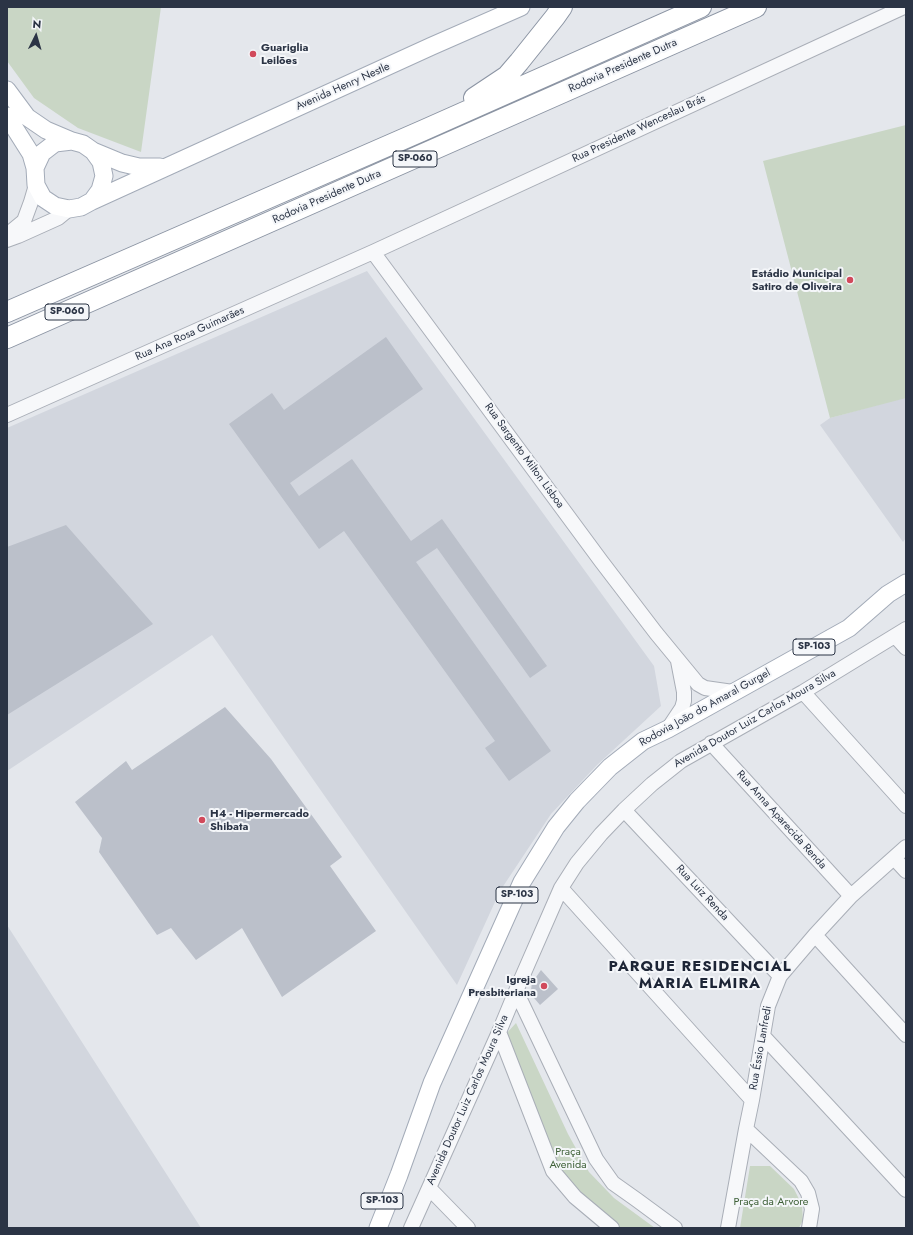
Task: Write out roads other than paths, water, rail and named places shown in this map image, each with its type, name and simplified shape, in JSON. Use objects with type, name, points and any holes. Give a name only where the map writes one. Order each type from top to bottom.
[{"type":"highway","points":[[424,130],[507,76],[562,7]]},
{"type":"highway","name":"Rodovia Presidente Dutra","points":[[7,312],[701,7]]},
{"type":"highway","name":"Rodovia Presidente Dutra","points":[[9,338],[756,7]]},
{"type":"main road","name":"Avenida Henry Nestle","points":[[92,201],[521,7]]},
{"type":"main road","points":[[7,90],[27,117],[46,130],[83,144],[93,151],[122,163],[139,167],[164,168]]},
{"type":"main road","points":[[7,116],[31,154],[35,168],[36,185],[43,198],[55,206],[69,209],[81,207],[92,201],[100,190],[104,176],[101,162],[93,151]]},
{"type":"main road","points":[[35,168],[42,153],[55,143],[72,141]]},
{"type":"main road","name":"Rodovia João do Amaral Gurgel","points":[[888,594],[906,568]]},
{"type":"main road","name":"Rodovia João do Amaral Gurgel","points":[[378,1228],[432,1084],[526,876],[556,827],[577,801],[610,767],[643,741],[668,729],[849,628],[888,594],[906,583]]},
{"type":"main road","name":"Rodovia João do Amaral Gurgel","points":[[366,1228],[399,1175]]},
{"type":"street","name":"Rua Presidente Wenceslau Brás","points":[[373,252],[904,7]]},
{"type":"street","points":[[7,235],[24,221],[32,202],[36,185]]},
{"type":"street","points":[[7,240],[58,218],[69,209]]},
{"type":"street","name":"Rua Ana Rosa Guimarães","points":[[7,416],[373,252]]},
{"type":"street","name":"Rua Sargento Milton Lisboa","points":[[373,252],[601,561],[656,633],[698,684],[705,688],[733,692]]},
{"type":"street","points":[[900,633],[906,648]]},
{"type":"street","name":"Avenida Doutor Luiz Carlos Moura Silva","points":[[411,1228],[499,1032],[561,888],[577,863],[601,834],[624,810],[652,784],[681,761],[803,692],[900,633]]},
{"type":"street","points":[[668,729],[682,708],[684,701],[684,692],[678,659]]},
{"type":"street","points":[[803,692],[906,806]]},
{"type":"street","name":"Rua Anna Aparecida Renda","points":[[711,743],[851,896]]},
{"type":"street","name":"Rua Luiz Renda","points":[[624,810],[780,976]]},
{"type":"street","name":"Rua Éssio Lanfredi","points":[[728,1228],[768,1006],[780,976],[851,896],[906,847]]},
{"type":"street","points":[[894,858],[906,871]]},
{"type":"street","points":[[561,888],[752,1100]]},
{"type":"street","points":[[815,935],[906,1035]]},
{"type":"street","points":[[516,990],[596,1159],[612,1183],[675,1228]]},
{"type":"street","points":[[499,1032],[553,1171],[575,1197],[612,1228]]},
{"type":"street","points":[[763,1036],[906,1190]]},
{"type":"street","points":[[746,1129],[801,1181],[808,1193],[812,1208],[809,1228]]},
{"type":"street","points":[[429,1188],[468,1228]]},
{"type":"place","name":"Guariglia Leilões","points":[[253,54]]},
{"type":"place","name":"Estádio Municipal Satiro de Oliveira","points":[[850,280]]},
{"type":"place","name":"H4 - Hipermercado Shibata","points":[[202,820]]},
{"type":"place","name":"Igreja Presbiteriana","points":[[544,986]]},
{"type":"district","name":"PARQUE RESIDENCIAL MARIA ELMIRA","points":[[700,976]]},
{"type":"park label","name":"Praça Avenida","points":[[568,1158]]},
{"type":"park label","name":"Praça da Arvore","points":[[771,1202]]}]
